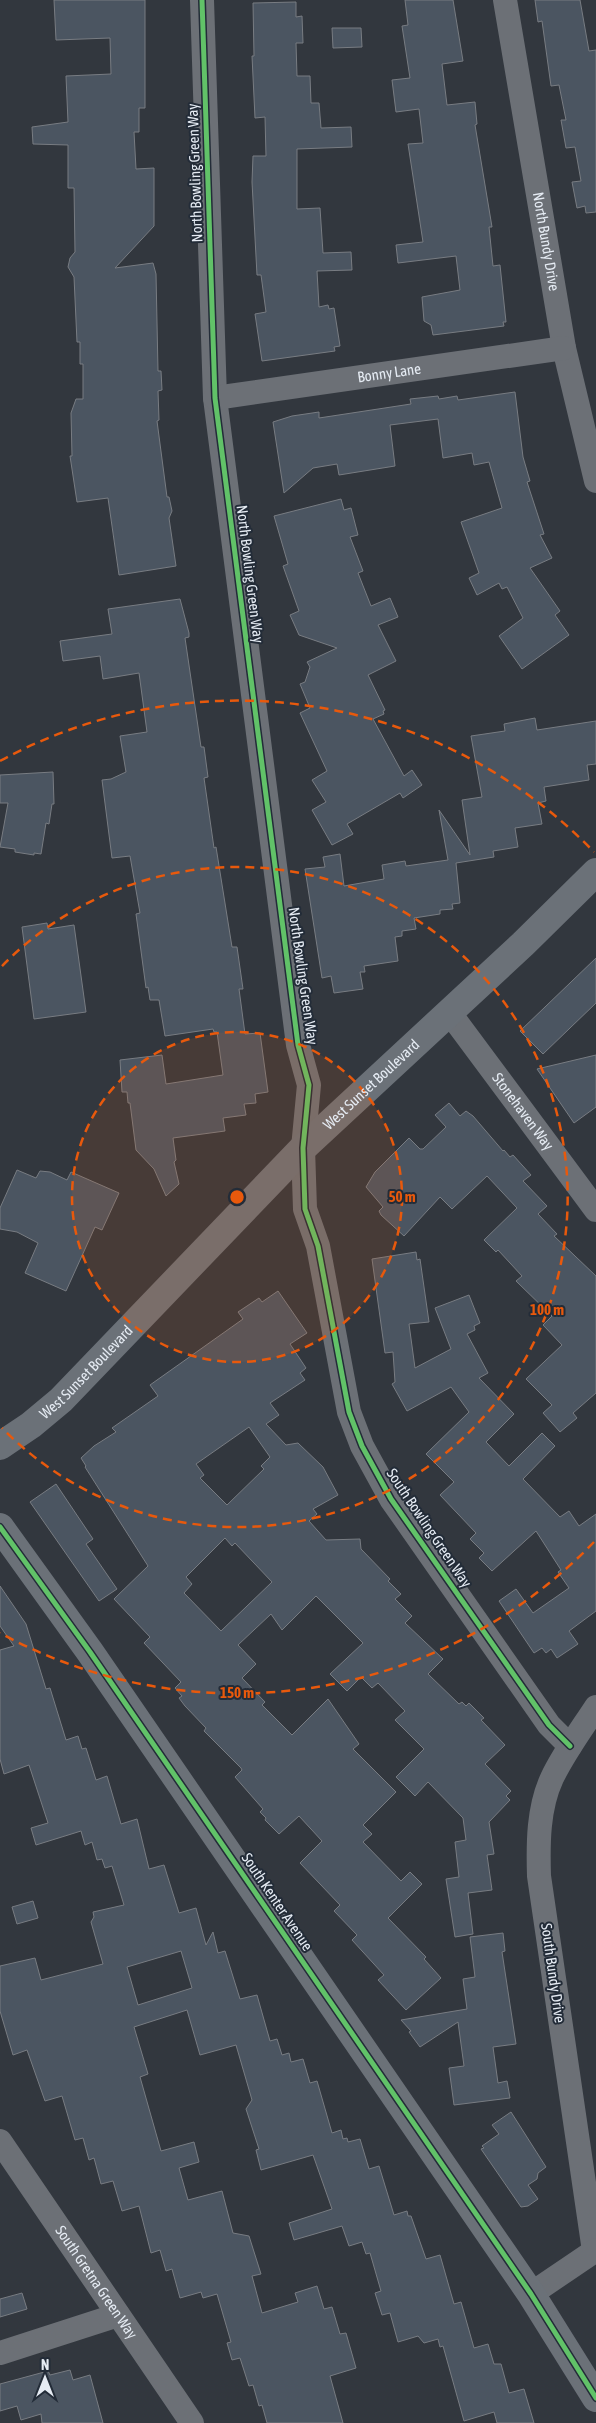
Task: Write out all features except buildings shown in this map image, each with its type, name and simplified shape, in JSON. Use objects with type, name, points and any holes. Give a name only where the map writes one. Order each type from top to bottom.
[{"type":"street","name":"North Bowling Green Way","points":[[202,0],[214,398],[298,1045],[309,1084],[303,1148]]},
{"type":"street","name":"North Bundy Drive","points":[[505,0],[564,348],[596,481]]},
{"type":"street","name":"Bonny Lane","points":[[214,398],[564,348]]},
{"type":"street","name":"West Sunset Boulevard","points":[[0,1446],[31,1425],[61,1400],[303,1148],[596,872]]},
{"type":"street","name":"Stonehaven Way","points":[[449,1012],[596,1210]]},
{"type":"street","name":"South Bowling Green Way","points":[[303,1148],[306,1215],[318,1246],[349,1412],[362,1446],[391,1499],[550,1725],[570,1746]]},
{"type":"street","name":"South Kenter Avenue","points":[[0,1527],[90,1652],[531,2294]]},
{"type":"street","name":"South Bundy Drive","points":[[595,2251],[539,1876],[541,1821],[551,1779],[596,1706]]},
{"type":"street","name":"South Gretna Green Way","points":[[0,2141],[192,2423]]},
{"type":"street","points":[[595,2251],[531,2294],[596,2398]]},
{"type":"street","points":[[0,2353],[118,2315]]},
{"type":"cycle path","points":[[202,0],[215,398],[298,1045],[309,1085],[303,1148],[305,1209],[318,1246],[349,1412],[362,1446],[391,1499],[549,1725],[570,1746]]},
{"type":"cycle path","points":[[0,1527],[90,1652],[531,2294],[596,2398]]}]
